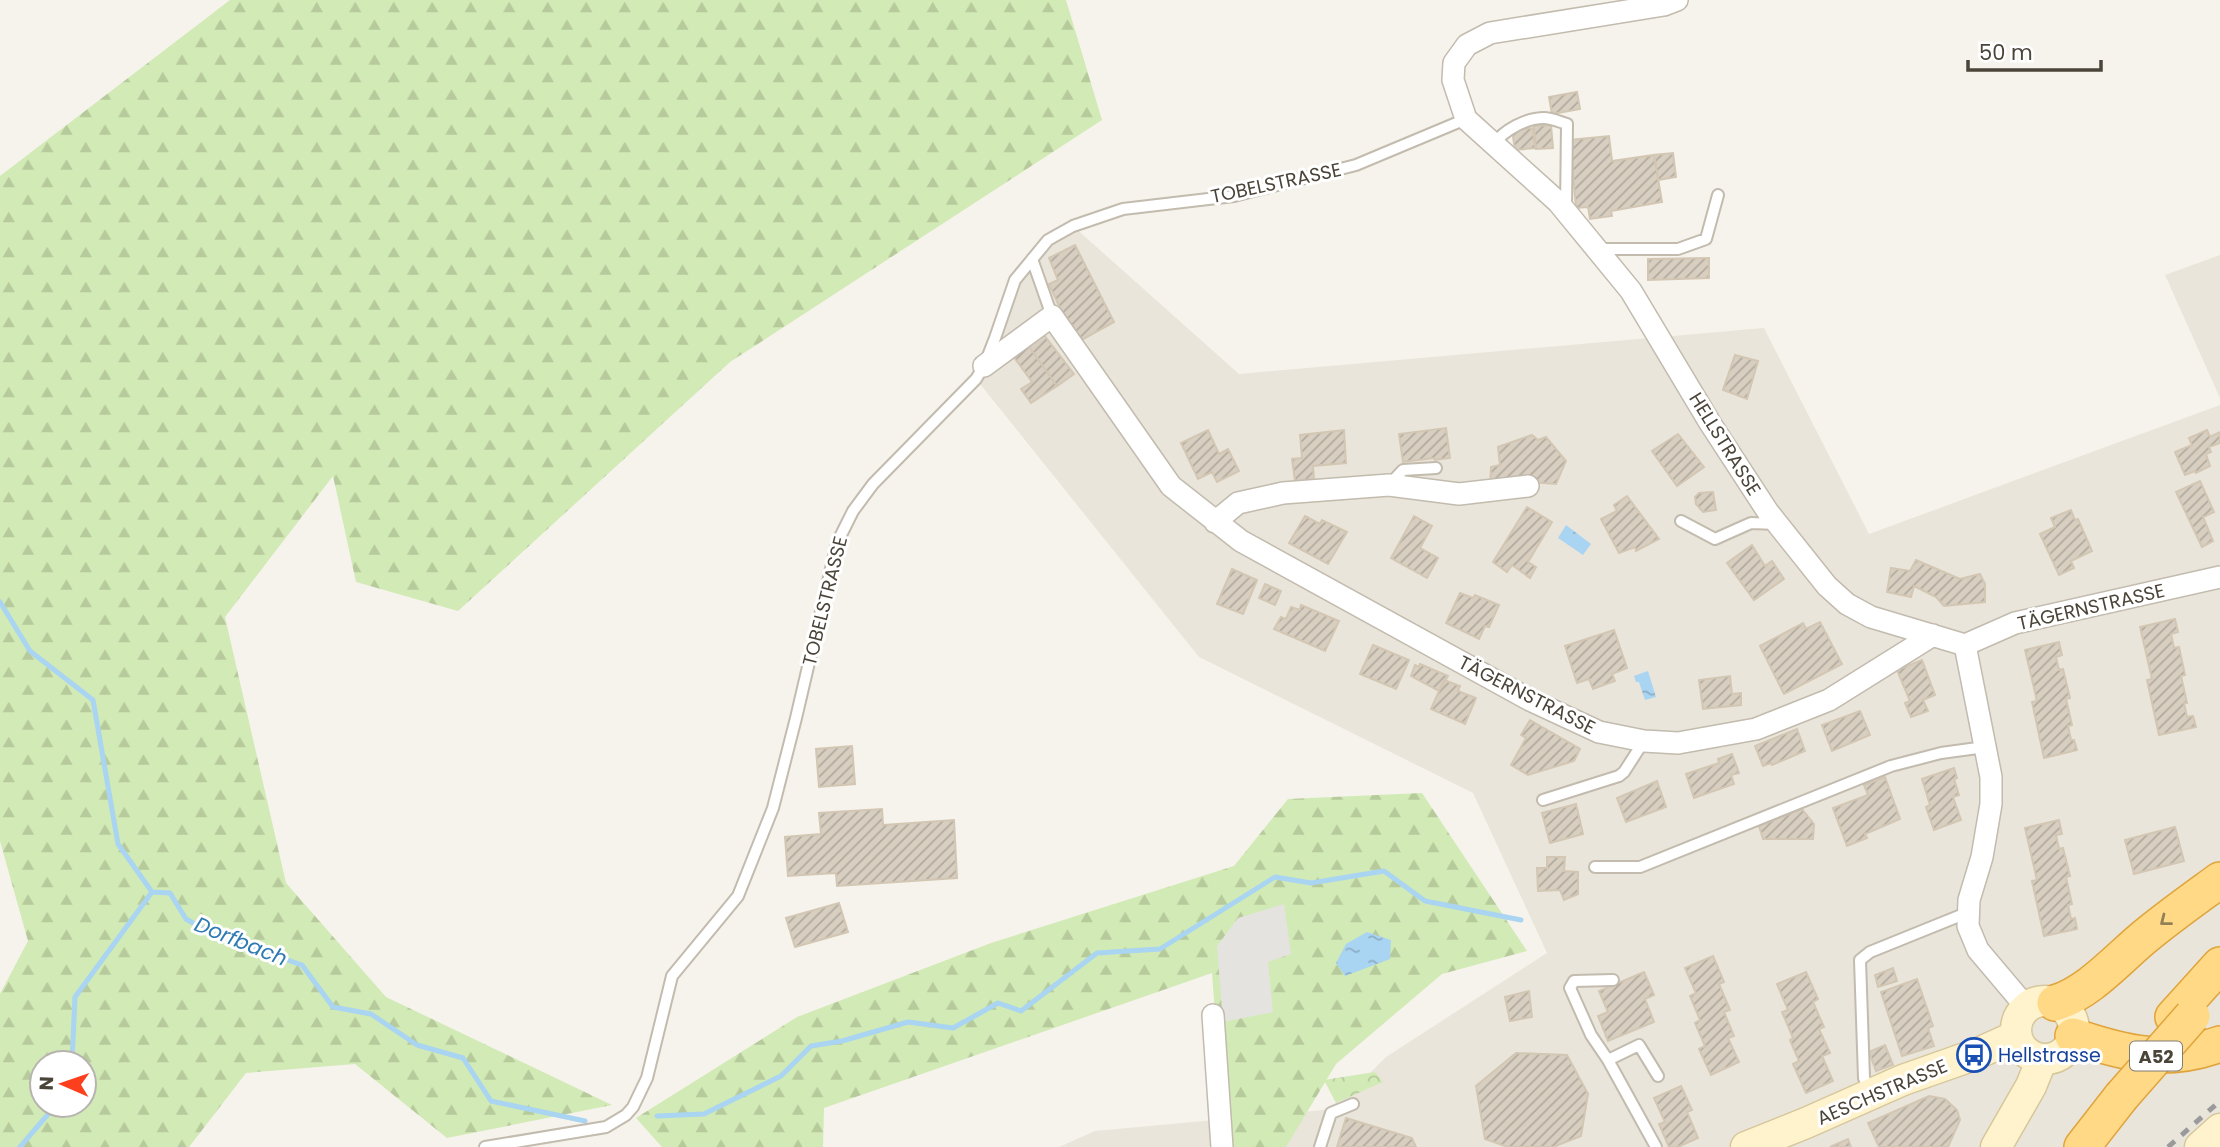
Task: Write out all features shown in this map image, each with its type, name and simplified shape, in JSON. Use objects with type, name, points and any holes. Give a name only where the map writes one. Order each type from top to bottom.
[{"type":"highway","points":[[2041,1006],[2078,993],[2220,880]]},
{"type":"highway","name":"A52","points":[[2066,1147],[2182,1017],[2220,965]]},
{"type":"highway","name":"A52","points":[[2182,1017],[2220,984]]},
{"type":"highway","points":[[2073,1036],[2150,1056],[2176,1056],[2220,1044]]},
{"type":"highway","name":"A52","points":[[2082,1147],[2113,1097]]},
{"type":"main road","points":[[2041,1006],[2065,1010],[2071,1019],[2073,1036],[2062,1054],[2049,1059],[2028,1054],[2017,1036],[2017,1023],[2041,1006]]},
{"type":"main road","name":"AESCHSTRASSE","points":[[1746,1147],[2017,1036]]},
{"type":"main road","points":[[1996,1147],[2031,1086],[2042,1059]]},
{"type":"main road","points":[[2200,1147],[2220,1129]]},
{"type":"street","name":"HELLSTRASSE","points":[[1677,0],[1664,5],[1490,33],[1467,45],[1454,64],[1452,80],[1466,119],[1566,212],[1631,292],[1710,423],[1777,524],[1827,586],[1847,604],[1871,617],[1965,645]]},
{"type":"street","points":[[984,366],[1052,316]]},
{"type":"street","name":"TÄGERNSTRASSE","points":[[1052,316],[1171,486],[1215,522],[1241,541],[1530,700],[1599,732],[1644,741],[1678,743],[1756,729],[1829,700],[1933,635]]},
{"type":"street","points":[[1215,522],[1238,503],[1283,493],[1389,485],[1459,494],[1528,486]]},
{"type":"street","name":"TÄGERNSTRASSE","points":[[1965,645],[2015,623],[2220,577]]},
{"type":"street","points":[[1965,645],[1991,777],[1991,804],[1982,857],[1969,900],[1968,926],[1978,950],[2041,1006]]},
{"type":"street","points":[[1213,1014],[1222,1147]]},
{"type":"lane","points":[[1494,144],[1499,137],[1520,123],[1545,118],[1567,124],[1566,212]]},
{"type":"lane","name":"TOBELSTRASSE","points":[[485,1147],[606,1127],[634,1107],[647,1078],[672,976],[738,896],[773,808],[837,542],[853,511],[873,484],[976,379],[984,366],[1015,280],[1048,240],[1073,226],[1123,209],[1234,196],[1356,165],[1466,119]]},
{"type":"lane","points":[[1597,249],[1678,249],[1706,239],[1717,195]]},
{"type":"lane","points":[[1032,258],[1052,316]]},
{"type":"lane","points":[[1389,485],[1403,470],[1436,468]]},
{"type":"lane","points":[[1681,521],[1715,539],[1751,523],[1777,524]]},
{"type":"lane","points":[[1543,800],[1619,776],[1644,741]]},
{"type":"lane","points":[[1595,867],[1640,867],[1891,766],[1941,753],[1985,747]]},
{"type":"lane","points":[[1871,1094],[1864,1078],[1860,960],[1870,952],[1969,912]]},
{"type":"lane","points":[[1613,979],[1574,981],[1570,988],[1591,1035],[1608,1060],[1656,1147]]},
{"type":"lane","points":[[1608,1060],[1639,1045],[1658,1076]]},
{"type":"lane","points":[[1321,1147],[1331,1113],[1353,1104]]},
{"type":"shaded area","points":[[1073,226],[1239,374],[1764,328],[1869,534],[2220,405],[2220,1147],[1059,1147],[1095,1131],[1334,1109],[1386,1057],[1547,953],[1473,793],[1199,657],[976,379],[1015,280],[1032,259]]},
{"type":"shaded area","points":[[2220,255],[2220,398],[2165,275]]},
{"type":"shaded area","points":[[1284,904],[1291,954],[1268,962],[1273,1012],[1223,1022],[1217,946],[1238,918]]},
{"type":"green space","points":[[230,0],[1066,0],[1102,120],[730,362],[458,611],[356,582],[333,476],[225,617],[286,883],[386,997],[612,1105],[447,1138],[355,1064],[246,1073],[189,1147],[0,1147],[0,994],[28,941],[0,841],[0,176]]},
{"type":"green space","points":[[1422,793],[1527,951],[1442,974],[1336,1064],[1286,1147],[1225,1147],[1212,973],[824,1108],[823,1147],[662,1147],[636,1118],[797,1017],[991,943],[1234,866],[1288,799]]},
{"type":"green space","points":[[1375,1072],[1383,1082],[1336,1103],[1324,1080]]},
{"type":"water","points":[[1566,525],[1591,544],[1583,555],[1558,538]]},
{"type":"water","points":[[1648,671],[1656,697],[1645,700],[1634,676]]},
{"type":"water","points":[[1367,932],[1391,940],[1390,959],[1345,976],[1336,963],[1346,944]]},
{"type":"building","points":[[1577,92],[1580,109],[1552,114],[1549,97]]},
{"type":"building","points":[[1551,125],[1553,148],[1536,149],[1534,126]]},
{"type":"building","points":[[1533,128],[1535,148],[1515,150],[1512,130]]},
{"type":"building","points":[[1609,136],[1612,161],[1654,155],[1662,202],[1611,211],[1612,216],[1590,219],[1588,207],[1576,208],[1570,140]]},
{"type":"building","points":[[1673,153],[1676,177],[1658,180],[1654,155]]},
{"type":"building","points":[[1075,245],[1114,322],[1076,343],[1049,284],[1058,280],[1049,258]]},
{"type":"building","points":[[1709,258],[1709,278],[1648,280],[1648,259]]},
{"type":"building","points":[[1044,335],[1074,374],[1057,386],[1028,345]]},
{"type":"building","points":[[1028,345],[1057,386],[1031,403],[1021,389],[1032,382],[1013,356]]},
{"type":"building","points":[[1735,355],[1758,361],[1747,399],[1723,390]]},
{"type":"building","points":[[1446,428],[1450,458],[1403,462],[1399,434]]},
{"type":"building","points":[[1208,430],[1219,454],[1228,449],[1239,471],[1217,482],[1212,472],[1198,479],[1181,443]]},
{"type":"building","points":[[1344,430],[1346,463],[1313,466],[1314,479],[1295,481],[1292,459],[1302,458],[1300,435]]},
{"type":"building","points":[[2207,430],[2210,437],[2220,432],[2220,443],[2209,447],[2211,452],[2206,454],[2210,466],[2185,475],[2175,452],[2192,445],[2189,438]]},
{"type":"building","points":[[1678,434],[1704,467],[1677,486],[1652,451]]},
{"type":"building","points":[[1532,435],[1538,440],[1546,437],[1566,461],[1556,484],[1517,481],[1490,489],[1491,467],[1500,465],[1498,447]]},
{"type":"building","points":[[2200,481],[2214,512],[2203,517],[2213,541],[2202,547],[2176,492]]},
{"type":"building","points":[[1713,492],[1716,510],[1703,512],[1696,504],[1695,497],[1699,493]]},
{"type":"building","points":[[1627,496],[1659,539],[1636,551],[1635,547],[1619,553],[1601,519],[1617,511],[1614,505]]},
{"type":"building","points":[[1527,507],[1552,522],[1528,562],[1536,567],[1530,578],[1512,565],[1507,572],[1493,562]]},
{"type":"building","points":[[2071,510],[2075,520],[2078,519],[2092,551],[2071,561],[2074,568],[2059,575],[2040,534],[2055,527],[2051,518]]},
{"type":"building","points":[[1305,516],[1320,524],[1322,520],[1347,532],[1328,564],[1289,543]]},
{"type":"building","points":[[1414,516],[1432,526],[1420,548],[1438,558],[1427,578],[1391,558]]},
{"type":"building","points":[[1752,545],[1765,566],[1772,561],[1784,579],[1754,600],[1727,563]]},
{"type":"building","points":[[1916,560],[1960,579],[1980,574],[1985,584],[1985,602],[1944,606],[1936,597],[1914,586],[1911,597],[1887,592],[1891,568],[1910,571]]},
{"type":"building","points":[[1232,569],[1257,580],[1243,614],[1217,604]]},
{"type":"building","points":[[1265,584],[1281,591],[1275,605],[1259,598]]},
{"type":"building","points":[[1460,593],[1473,598],[1475,595],[1499,605],[1489,627],[1485,626],[1479,639],[1446,623]]},
{"type":"building","points":[[1301,605],[1339,621],[1325,651],[1274,629],[1281,617],[1286,619],[1291,607],[1300,610]]},
{"type":"building","points":[[2175,619],[2178,632],[2171,634],[2174,648],[2179,647],[2185,675],[2181,676],[2187,703],[2184,703],[2187,717],[2193,716],[2196,727],[2159,735],[2147,680],[2152,679],[2140,627]]},
{"type":"building","points":[[1820,622],[1842,664],[1784,694],[1760,646],[1803,623],[1806,629]]},
{"type":"building","points":[[1614,630],[1627,668],[1612,674],[1615,681],[1593,689],[1589,679],[1577,683],[1565,646]]},
{"type":"building","points":[[2059,642],[2062,655],[2056,657],[2059,670],[2063,669],[2070,698],[2066,699],[2072,725],[2068,726],[2071,740],[2074,740],[2077,750],[2044,758],[2032,702],[2037,701],[2025,650]]},
{"type":"building","points":[[1373,645],[1409,660],[1396,689],[1360,674]]},
{"type":"building","points":[[1922,660],[1935,695],[1923,700],[1928,711],[1911,717],[1905,703],[1910,701],[1897,670]]},
{"type":"building","points":[[1420,664],[1448,676],[1439,691],[1411,676],[1415,665],[1419,667]]},
{"type":"building","points":[[1730,676],[1732,694],[1741,693],[1741,705],[1703,709],[1699,680]]},
{"type":"building","points":[[1444,680],[1460,686],[1458,691],[1476,698],[1465,724],[1431,709]]},
{"type":"building","points":[[1860,711],[1870,735],[1832,751],[1822,725]]},
{"type":"building","points":[[1530,720],[1580,749],[1574,761],[1528,775],[1511,765],[1526,738],[1521,735]]},
{"type":"building","points":[[1797,729],[1805,751],[1763,766],[1755,746]]},
{"type":"building","points":[[852,746],[855,784],[819,787],[816,749]]},
{"type":"building","points":[[1732,754],[1739,773],[1731,775],[1734,784],[1694,798],[1686,774],[1719,763],[1718,759]]},
{"type":"building","points":[[1954,768],[1959,795],[1953,797],[1961,820],[1934,830],[1926,807],[1930,805],[1922,779]]},
{"type":"building","points":[[1885,777],[1900,819],[1865,834],[1867,838],[1847,846],[1833,808],[1868,795],[1864,785]]},
{"type":"building","points":[[1657,781],[1666,807],[1626,822],[1617,798]]},
{"type":"building","points":[[1576,804],[1583,834],[1550,843],[1542,813]]},
{"type":"building","points":[[882,809],[883,825],[954,820],[957,878],[837,886],[836,873],[788,876],[785,837],[821,834],[819,813]]},
{"type":"building","points":[[1802,809],[1814,824],[1813,839],[1763,839],[1759,826]]},
{"type":"building","points":[[2059,820],[2062,834],[2056,835],[2059,849],[2063,848],[2070,876],[2066,877],[2072,904],[2068,905],[2071,919],[2075,918],[2077,929],[2044,936],[2032,881],[2037,880],[2025,828]]},
{"type":"building","points":[[2175,827],[2184,861],[2134,874],[2125,840]]},
{"type":"building","points":[[1547,857],[1565,857],[1564,871],[1578,872],[1578,894],[1564,900],[1560,890],[1538,891],[1537,868],[1547,868]]},
{"type":"building","points":[[839,903],[848,932],[795,947],[786,918]]},
{"type":"building","points":[[1713,956],[1724,982],[1719,984],[1730,1010],[1724,1012],[1734,1036],[1728,1038],[1739,1062],[1711,1075],[1699,1049],[1705,1046],[1695,1023],[1700,1020],[1690,996],[1696,993],[1685,968]]},
{"type":"building","points":[[1893,968],[1897,981],[1878,987],[1875,975]]},
{"type":"building","points":[[1644,972],[1654,995],[1645,999],[1654,1022],[1608,1041],[1598,1016],[1608,1012],[1599,991]]},
{"type":"building","points":[[1806,972],[1818,999],[1813,1002],[1824,1027],[1819,1029],[1830,1053],[1822,1056],[1833,1081],[1806,1093],[1793,1064],[1799,1061],[1782,1012],[1788,1010],[1777,984]]},
{"type":"building","points":[[1917,979],[1933,1026],[1928,1028],[1934,1046],[1902,1056],[1881,992]]},
{"type":"building","points":[[1529,991],[1532,1017],[1510,1021],[1505,997]]},
{"type":"building","points":[[1885,1045],[1893,1065],[1876,1071],[1869,1052]]},
{"type":"building","points":[[1516,1053],[1567,1055],[1588,1094],[1581,1136],[1553,1147],[1508,1147],[1485,1139],[1476,1086]]},
{"type":"building","points":[[1681,1086],[1692,1110],[1687,1112],[1698,1138],[1678,1147],[1669,1147],[1659,1124],[1665,1122],[1654,1098]]},
{"type":"building","points":[[1929,1096],[1945,1099],[1957,1110],[1960,1120],[1948,1147],[1879,1147],[1868,1123]]},
{"type":"building","points":[[1346,1118],[1412,1138],[1416,1147],[1337,1147]]},
{"type":"building","points":[[1848,1139],[1851,1147],[1830,1147]]},
{"type":"waterway","name":"Dorfbach","points":[[0,602],[30,651],[93,700],[118,844],[152,892],[170,893],[186,919],[214,935],[302,965],[333,1007],[371,1014],[417,1045],[463,1058],[491,1101],[585,1121]]},
{"type":"waterway","points":[[657,1116],[704,1114],[781,1076],[811,1046],[842,1041],[908,1022],[953,1028],[998,1003],[1021,1011],[1097,953],[1160,949],[1275,877],[1311,883],[1384,871],[1425,901],[1521,920]]},
{"type":"waterway","points":[[73,1049],[75,997],[152,892]]},
{"type":"waterway","points":[[20,1147],[44,1119]]},
{"type":"railway","points":[[2168,1147],[2220,1101]]},
{"type":"place","name":"Hellstrasse","points":[[1974,1055]]}]
